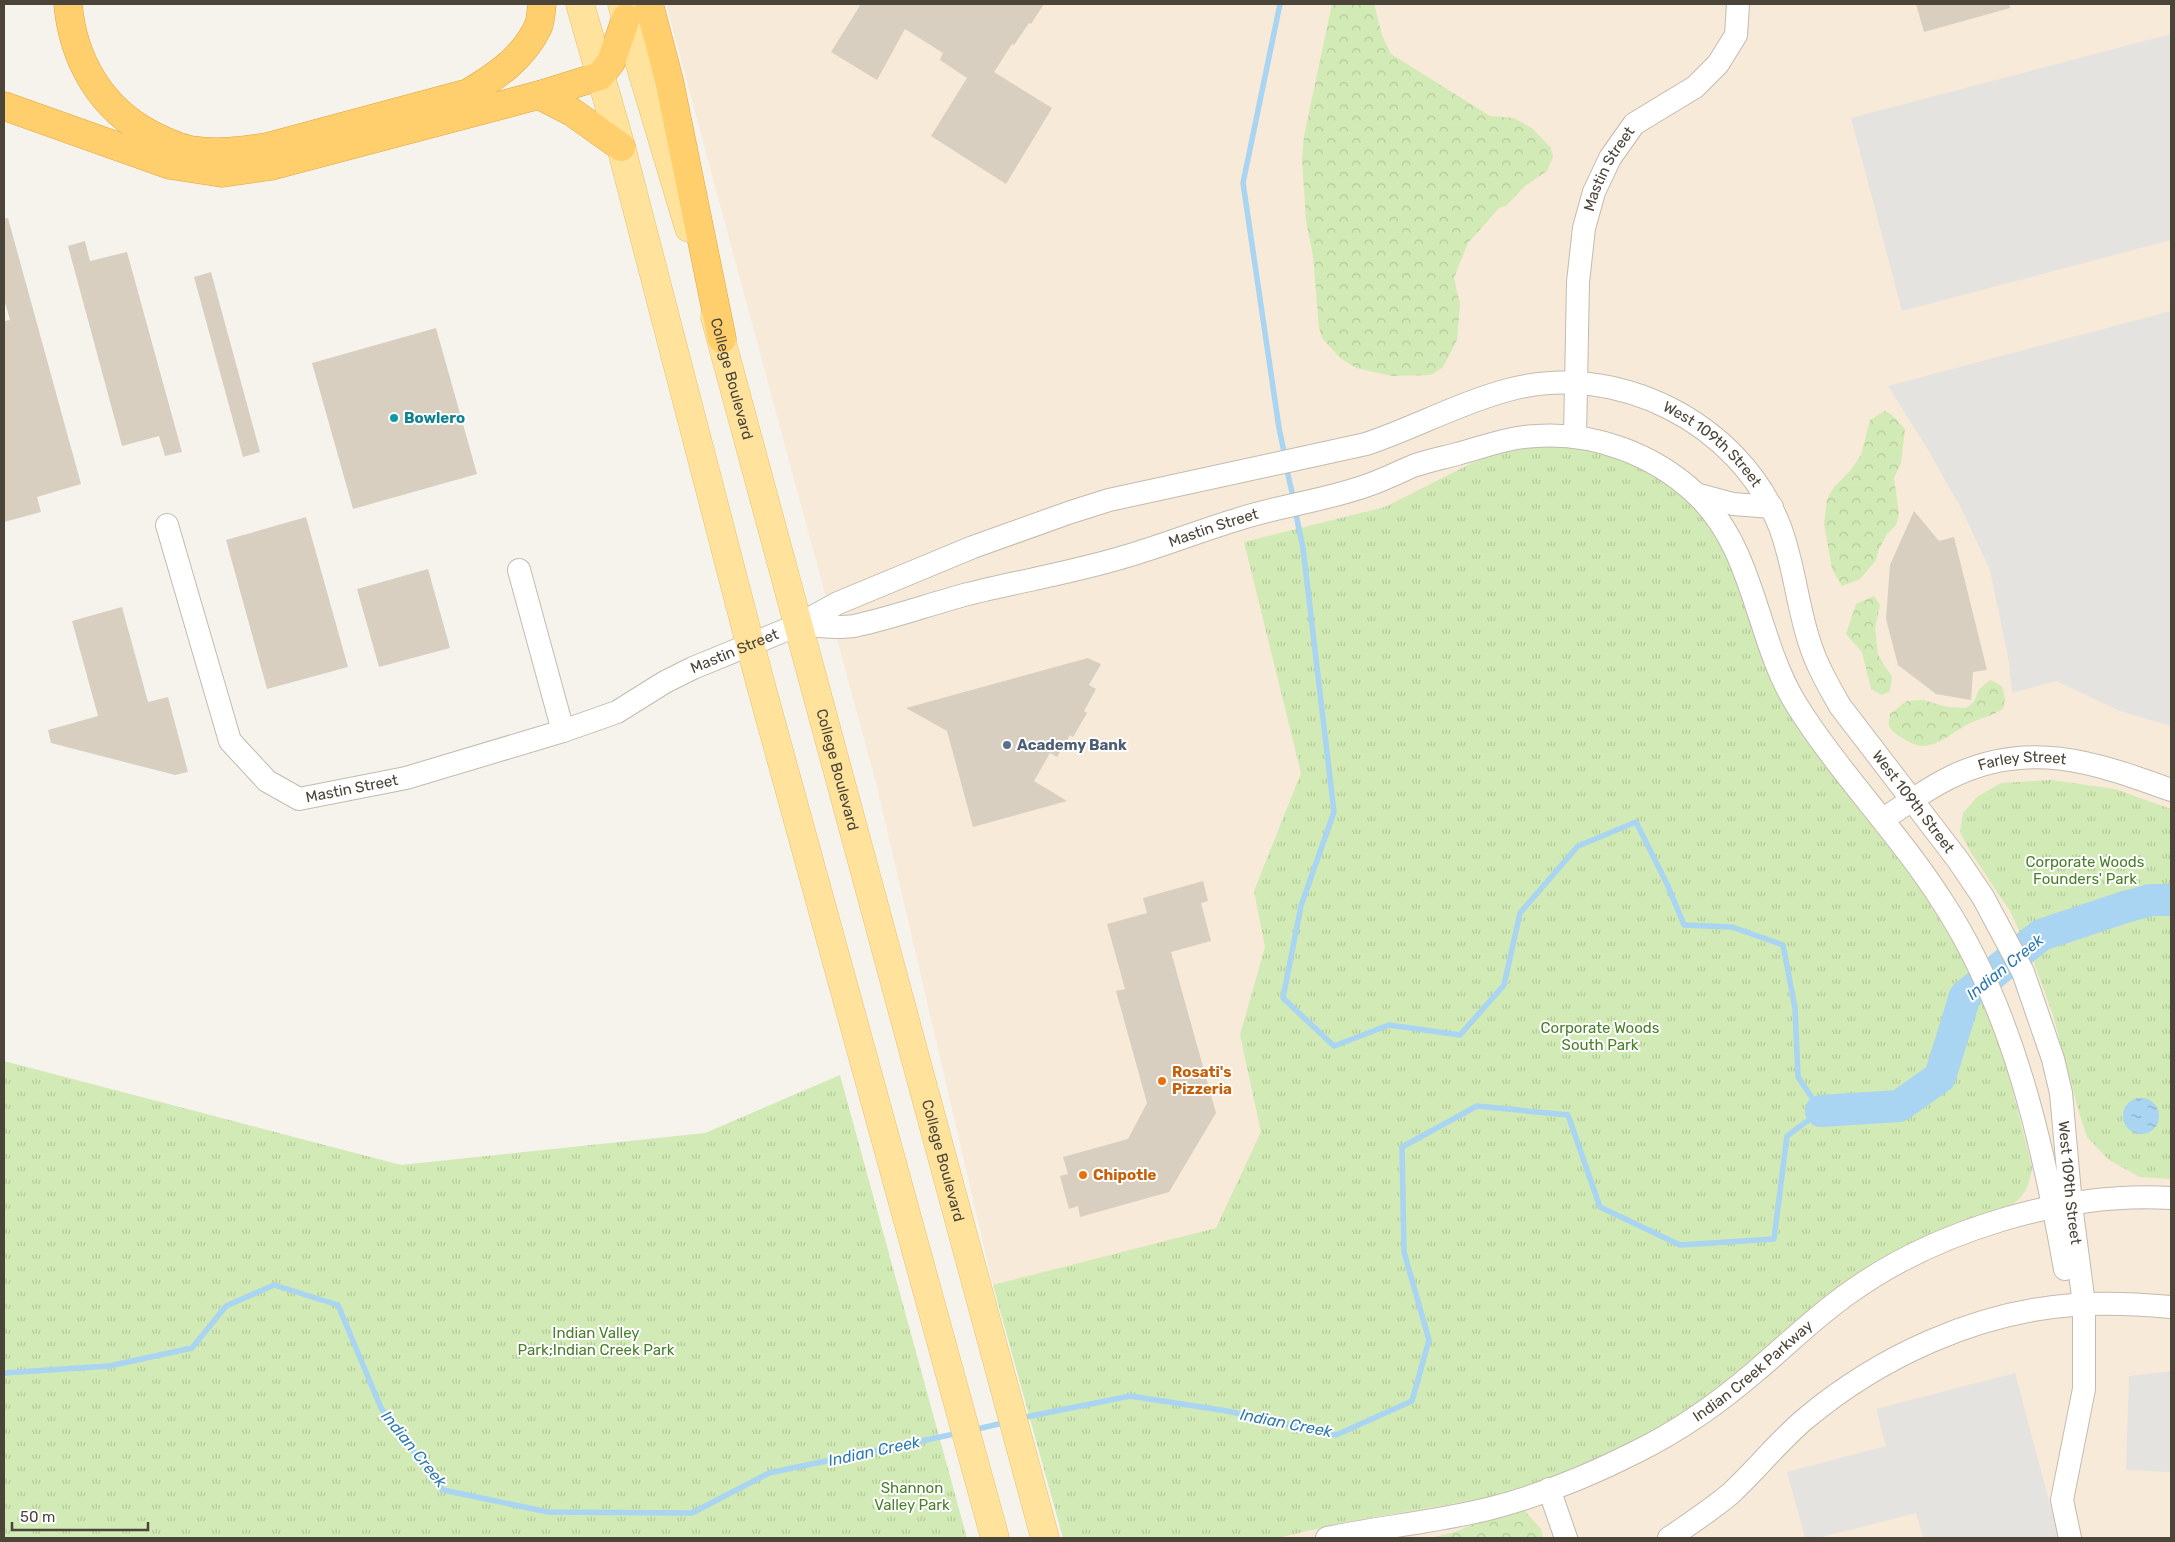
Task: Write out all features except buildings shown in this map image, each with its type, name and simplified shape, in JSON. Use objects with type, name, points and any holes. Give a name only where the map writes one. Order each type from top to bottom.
[{"type":"highway","points":[[68,4],[74,42],[81,62],[92,81],[116,110],[144,131],[166,142],[189,150],[238,152],[267,146],[468,92],[492,79],[512,63],[538,26],[542,4]]},
{"type":"highway","points":[[4,106],[170,165],[222,173],[271,166],[540,96],[600,76],[611,62],[632,8]]},
{"type":"highway","points":[[632,8],[668,80],[722,339]]},
{"type":"highway","points":[[540,96],[572,112],[621,147]]},
{"type":"main road","points":[[580,4],[621,147],[750,645],[995,1538]]},
{"type":"main road","name":"College Boulevard","points":[[722,339],[997,1366],[1045,1538]]},
{"type":"street","name":"Mastin Street","points":[[798,624],[850,627],[966,595],[1125,557],[1243,518],[1370,485],[1418,464],[1509,439],[1532,436],[1575,437],[1578,282],[1584,228],[1594,192],[1610,158],[1634,124],[1695,87],[1718,64],[1736,35],[1738,4]]},
{"type":"street","name":"Mastin Street","points":[[167,525],[230,741],[267,782],[299,799],[406,778],[563,731],[617,712],[686,671],[798,624],[838,602],[973,547],[1071,512],[1138,493],[1366,444],[1394,435],[1462,406],[1508,390],[1532,385],[1576,384]]},
{"type":"street","name":"West 109th Street","points":[[1576,384],[1594,385],[1642,396],[1667,406],[1709,433],[1747,468],[1772,507],[1788,551],[1809,641],[1828,685],[1840,706],[1913,800],[1984,897],[2023,972],[2046,1037],[2061,1093],[2063,1206],[2078,1305],[2085,1336],[2084,1389],[2062,1500],[2070,1538]]},
{"type":"street","name":"West 109th Street","points":[[1575,437],[1622,448],[1660,466],[1695,493],[1711,510],[1739,557],[1770,650],[1794,700],[1827,748],[1926,876],[1958,926],[1983,974],[2014,1054],[2063,1206]]},
{"type":"street","points":[[1695,493],[1733,504],[1772,507]]},
{"type":"street","points":[[519,570],[563,731]]},
{"type":"street","name":"Farley Street","points":[[1883,820],[1947,778],[1995,761],[2032,756],[2087,762],[2113,769],[2171,790]]},
{"type":"street","name":"Indian Creek Parkway","points":[[1327,1538],[1472,1512],[1549,1489],[1593,1473],[1638,1452],[1677,1429],[1716,1402],[1754,1373],[1850,1292],[1887,1270],[1960,1234],[2008,1218],[2063,1206],[2122,1198],[2171,1198]]},
{"type":"street","points":[[1668,1538],[1702,1516],[1730,1493],[1804,1420],[1868,1374],[1910,1351],[1954,1332],[2035,1310],[2078,1305],[2132,1303],[2171,1307]]},
{"type":"street","points":[[1549,1489],[1566,1538]]},
{"type":"shaded area","points":[[666,4],[2171,4],[2171,1538],[1063,1538],[993,1285],[877,787]]},
{"type":"shaded area","points":[[2171,34],[2171,240],[1902,311],[1851,118]]},
{"type":"shaded area","points":[[2171,311],[2171,726],[2120,711],[2056,681],[2012,693],[2009,662],[1990,570],[1962,510],[1927,448],[1888,386]]},
{"type":"shaded area","points":[[2171,1371],[2171,1472],[2126,1470],[2129,1376]]},
{"type":"shaded area","points":[[2015,1373],[2059,1538],[1923,1538],[1916,1513],[1818,1538],[1805,1538],[1787,1472],[1886,1446],[1876,1409]]},
{"type":"green space","points":[[1332,4],[1374,4],[1382,35],[1391,54],[1490,116],[1514,118],[1533,129],[1551,148],[1553,157],[1547,171],[1525,186],[1507,205],[1499,208],[1468,243],[1454,278],[1460,304],[1457,340],[1443,367],[1431,375],[1392,376],[1356,368],[1340,358],[1322,338],[1319,328],[1313,256],[1306,221],[1302,160],[1304,136]]},
{"type":"green space","points":[[1885,411],[1892,415],[1905,429],[1901,463],[1894,478],[1899,514],[1896,525],[1887,534],[1878,551],[1876,560],[1860,579],[1842,586],[1832,569],[1824,524],[1827,499],[1834,487],[1850,471],[1861,455],[1870,420]]},
{"type":"green space","name":"Corporate Woods South Park","points":[[1539,446],[1592,448],[1609,452],[1642,467],[1658,477],[1687,501],[1710,527],[1728,560],[1742,596],[1890,845],[1918,885],[1956,947],[1989,1012],[2005,1060],[2032,1167],[2029,1182],[2024,1193],[2009,1207],[1962,1222],[1672,1420],[1614,1452],[1548,1479],[1485,1498],[1341,1523],[1278,1538],[1063,1538],[993,1285],[1216,1228],[1261,1132],[1240,1035],[1265,947],[1254,891],[1301,773],[1244,542],[1385,507],[1472,463],[1502,451]]},
{"type":"green space","points":[[1874,596],[1880,605],[1875,628],[1878,655],[1892,677],[1890,691],[1882,695],[1871,689],[1862,652],[1846,634],[1856,604]]},
{"type":"green space","points":[[1990,680],[2002,686],[2005,699],[2003,709],[1969,724],[1943,740],[1922,746],[1914,744],[1903,739],[1889,726],[1890,714],[1907,701],[1923,700],[1947,707],[1966,708],[1974,702],[1979,689]]},
{"type":"green space","name":"Corporate Woods Founders' Park","points":[[2051,780],[2115,789],[2171,809],[2171,1179],[2140,1177],[2109,1160],[2087,1137],[2053,1015],[2033,960],[2010,911],[1972,854],[1960,832],[1963,813],[1977,797],[2001,783]]},
{"type":"green space","name":"Indian Valley Park;Indian Creek Park","points":[[4,1061],[401,1165],[705,1133],[840,1075],[967,1538],[4,1538]]},
{"type":"green space","points":[[1524,1510],[1541,1529],[1543,1538],[1431,1538],[1458,1531],[1487,1517]]},
{"type":"water","points":[[2141,1098],[2148,1099],[2154,1103],[2158,1109],[2158,1123],[2154,1129],[2148,1133],[2141,1134],[2134,1133],[2128,1129],[2124,1123],[2123,1116],[2124,1109],[2128,1103],[2134,1099]]},
{"type":"waterway","points":[[1280,4],[1243,183],[1279,428],[1285,457]]},
{"type":"waterway","points":[[1286,466],[1294,501]]},
{"type":"waterway","points":[[1021,1418],[1130,1396],[1227,1411],[1336,1435],[1412,1401],[1429,1340],[1404,1252],[1402,1147],[1477,1106],[1568,1115],[1600,1207],[1680,1245],[1774,1239],[1787,1136],[1821,1111],[1798,1077],[1795,1008],[1783,945],[1732,927],[1684,925],[1668,886],[1636,822],[1578,846],[1520,913],[1504,985],[1460,1035],[1389,1025],[1334,1046],[1283,998],[1301,906],[1334,812],[1303,548],[1295,510]]},
{"type":"waterway","name":"Indian Creek","points":[[1821,1111],[1899,1106],[1940,1077],[1965,996],[2041,935],[2125,907],[2151,900],[2171,900]]},
{"type":"waterway","name":"Indian Creek","points":[[4,1373],[109,1366],[192,1348],[226,1306],[274,1285],[338,1305],[381,1408],[443,1490],[548,1512],[692,1513],[769,1473],[959,1433]]},
{"type":"waterway","name":"Indian Creek","points":[[973,1430],[1007,1422]]},
{"type":"place","name":"Bowlero","points":[[394,418]]},
{"type":"place","name":"Academy Bank","points":[[1007,745]]},
{"type":"place","name":"Rosati's Pizzeria","points":[[1162,1081]]},
{"type":"place","name":"Chipotle","points":[[1083,1175]]},
{"type":"park label","name":"Shannon Valley Park","points":[[912,1496]]}]
